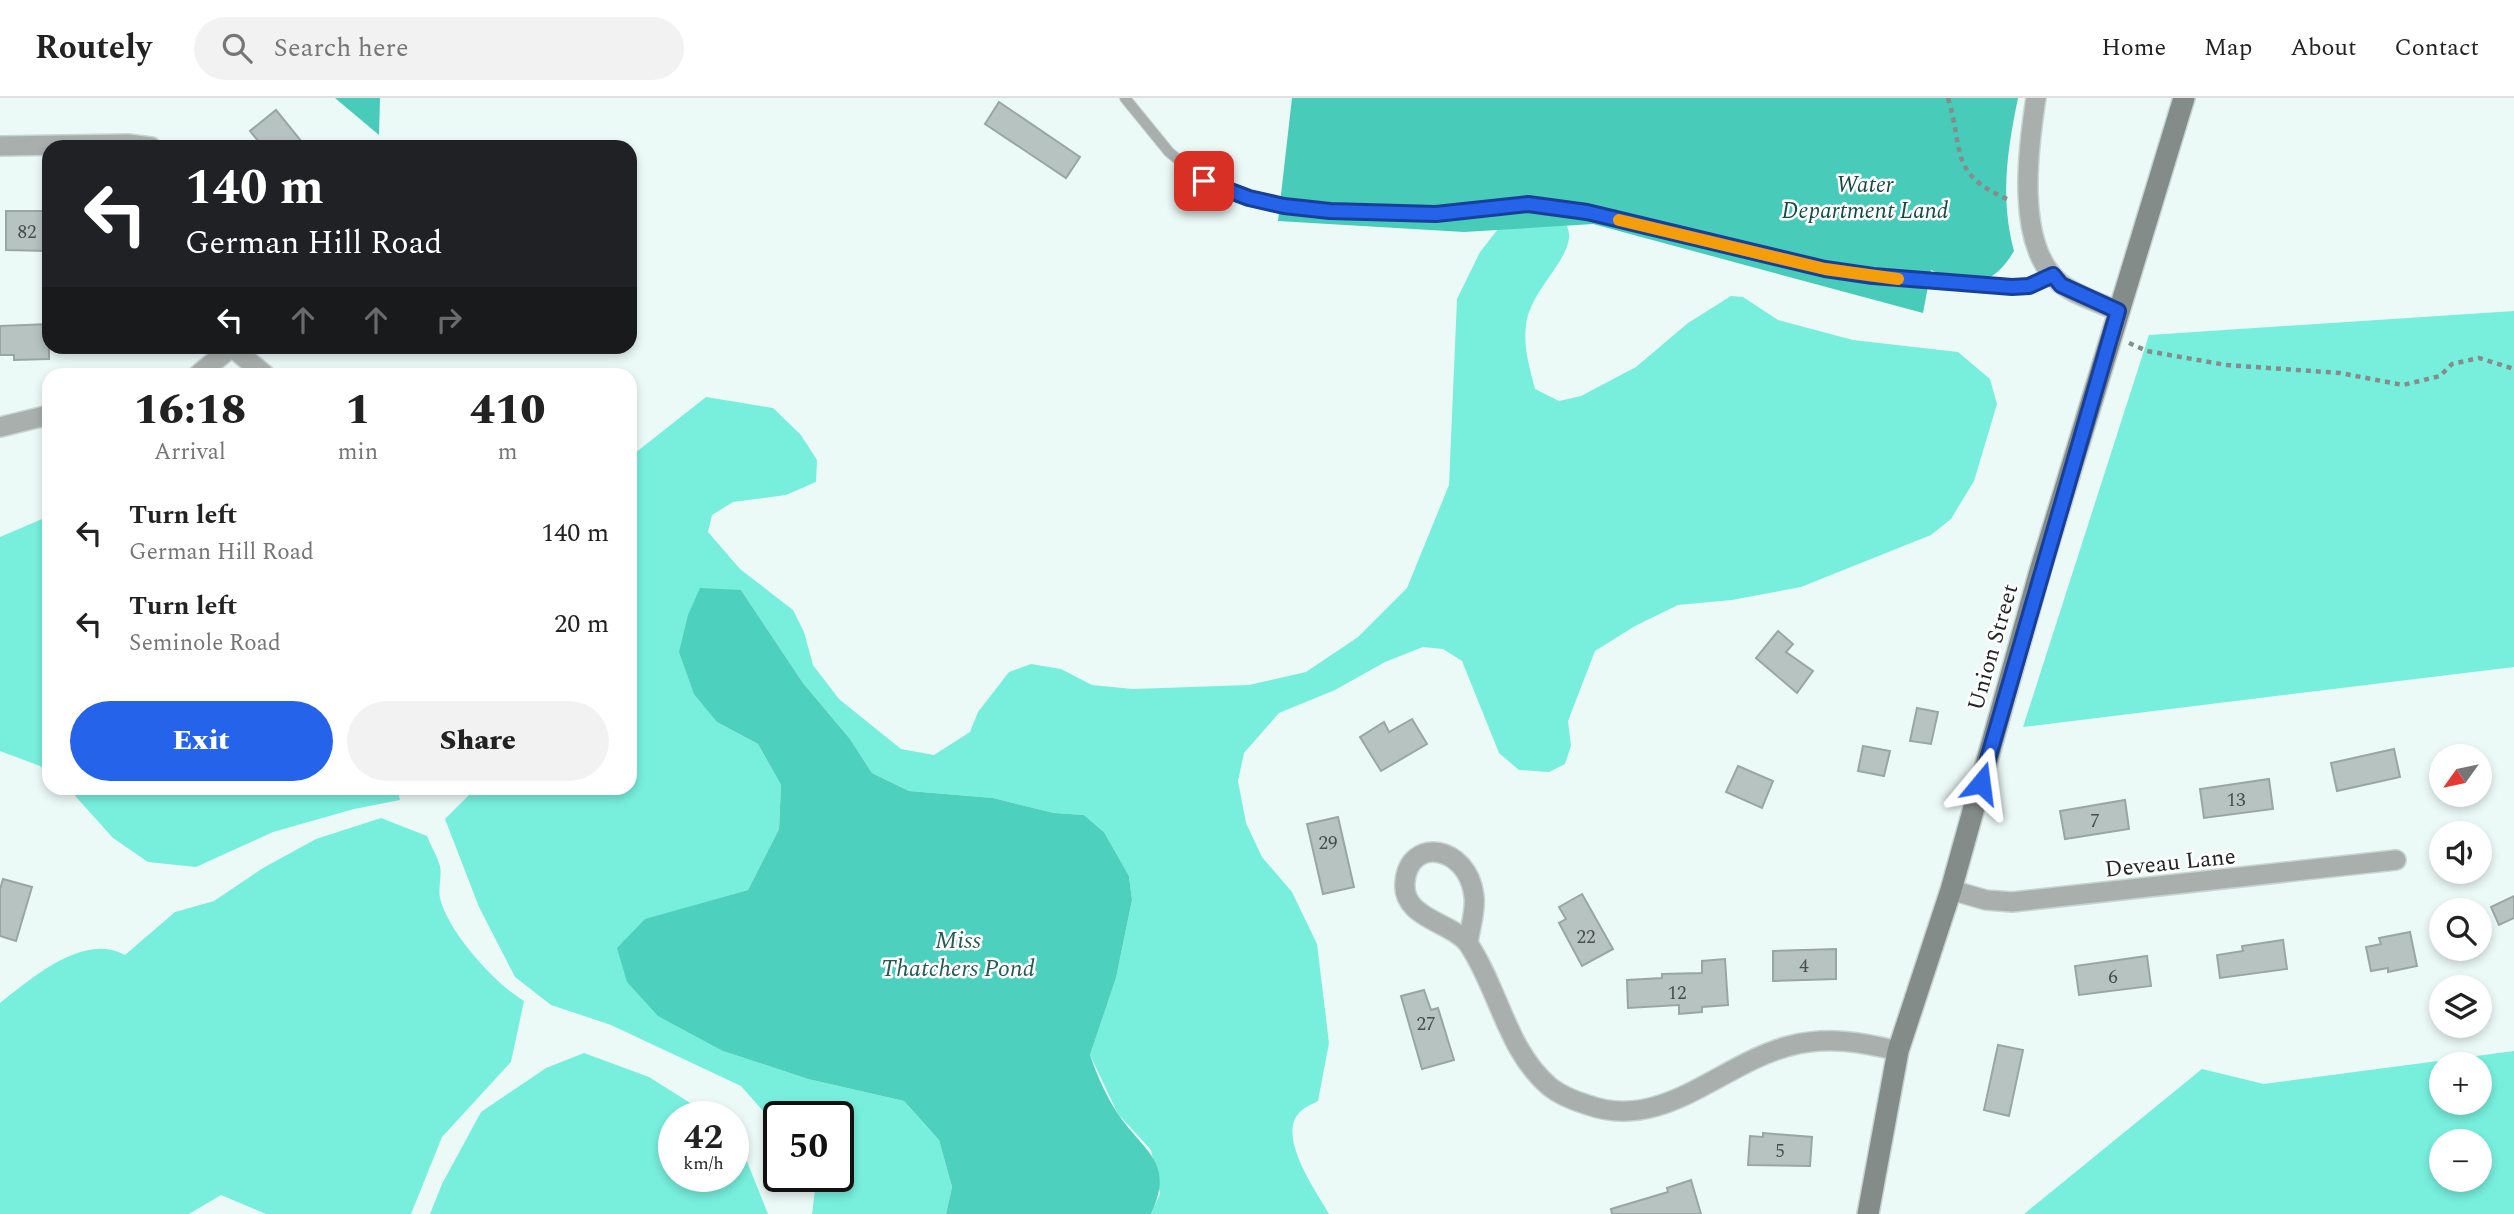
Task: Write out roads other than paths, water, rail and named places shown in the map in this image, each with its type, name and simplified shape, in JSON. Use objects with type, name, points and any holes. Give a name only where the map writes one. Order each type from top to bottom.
[{"type":"main road","name":"Union Street","points":[[1868,1214],[1898,1051],[1951,890],[2040,571],[2184,98]]},
{"type":"street","points":[[2036,98],[2029,145],[2031,209],[2041,256],[2061,285],[2118,311]]},
{"type":"street","points":[[0,146],[42,145]]},
{"type":"street","points":[[206,368],[223,354]]},
{"type":"street","points":[[240,354],[257,368]]},
{"type":"street","points":[[0,427],[42,417]]},
{"type":"street","points":[[1468,943],[1474,896],[1460,861],[1446,853],[1429,852],[1418,858],[1408,869],[1404,883],[1406,894],[1416,909],[1468,943],[1532,1070],[1552,1089],[1604,1111],[1630,1113],[1654,1109],[1728,1070],[1791,1045],[1851,1040],[1898,1051]]},
{"type":"street","name":"Deveau Lane","points":[[1951,890],[1986,900],[2012,902],[2396,860]]},
{"type":"lane","points":[[1125,98],[1169,152],[1204,181],[1249,198],[1284,206],[1436,214],[1528,204],[1587,212],[1825,269],[1873,276],[2012,287],[2029,286],[2053,275]]},
{"type":"water","name":"Miss Thatchers Pond","points":[[700,588],[741,590],[803,683],[850,739],[872,773],[909,791],[993,798],[1054,813],[1084,815],[1104,832],[1129,876],[1132,900],[1116,978],[1090,1055],[1114,1107],[1154,1159],[1160,1182],[1151,1214],[946,1214],[952,1187],[939,1140],[904,1101],[808,1079],[723,1051],[658,1016],[627,982],[617,948],[645,919],[748,890],[779,829],[781,785],[758,744],[717,722],[694,694],[679,652],[688,615]]},
{"type":"park label","name":"Water Department Land","points":[[1865,197]]}]
